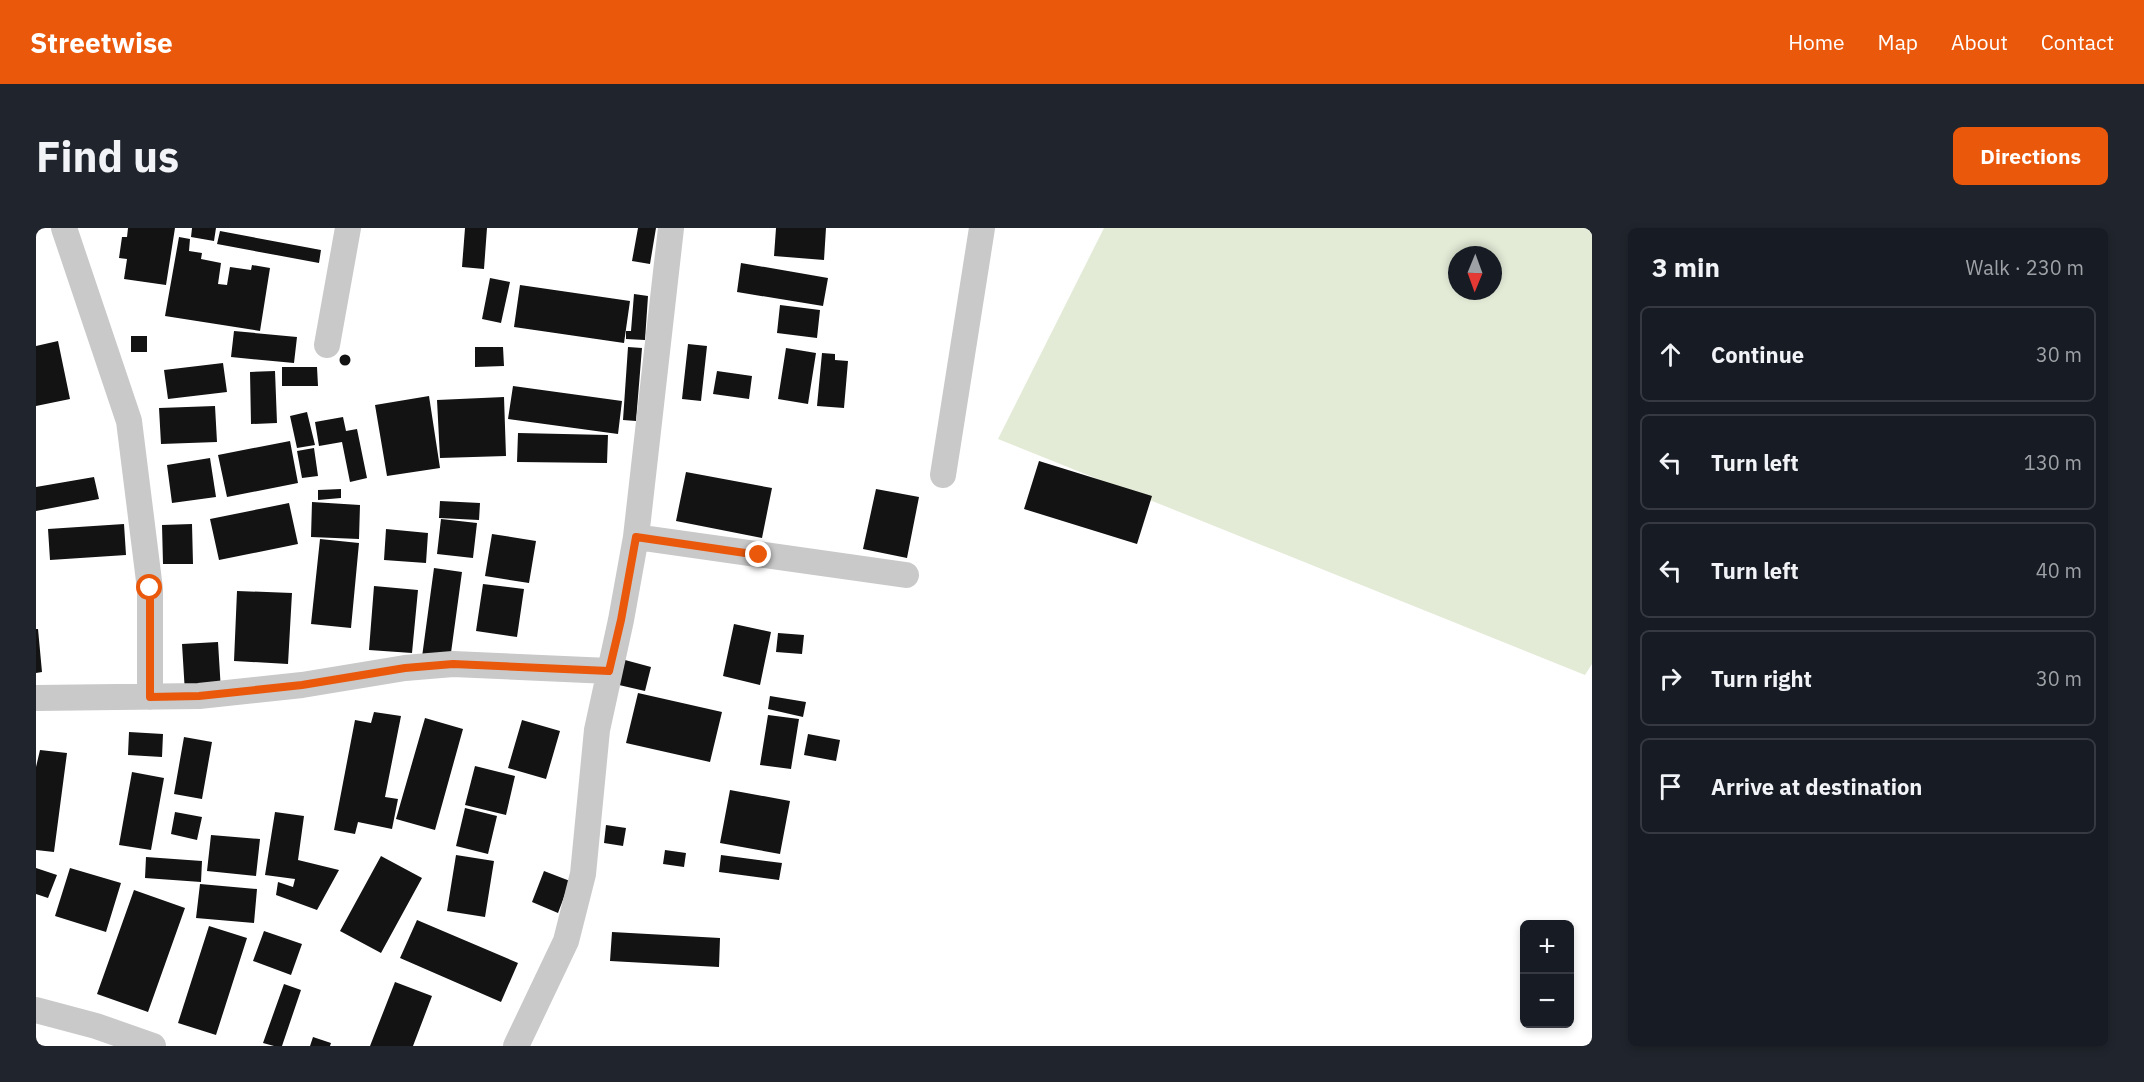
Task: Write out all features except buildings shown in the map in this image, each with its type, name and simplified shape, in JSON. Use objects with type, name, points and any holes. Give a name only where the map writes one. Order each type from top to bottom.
[{"type":"street","points":[[64,228],[129,421],[150,588],[150,697]]},
{"type":"street","points":[[327,345],[348,228]]},
{"type":"street","points":[[516,1046],[566,941],[580,885],[586,849],[597,730],[636,537],[671,228]]},
{"type":"street","points":[[943,475],[982,228]]},
{"type":"street","points":[[636,537],[906,575]]},
{"type":"street","points":[[36,698],[199,696],[302,685],[405,668],[453,664],[609,671]]},
{"type":"street","points":[[36,1010],[96,1026],[153,1046]]},
{"type":"green space","points":[[1104,228],[1592,228],[1592,664],[1585,675],[998,439]]},
{"type":"route","points":[[150,588],[150,697],[199,696],[302,685],[405,668],[453,664],[609,671],[636,537],[759,555]]}]
